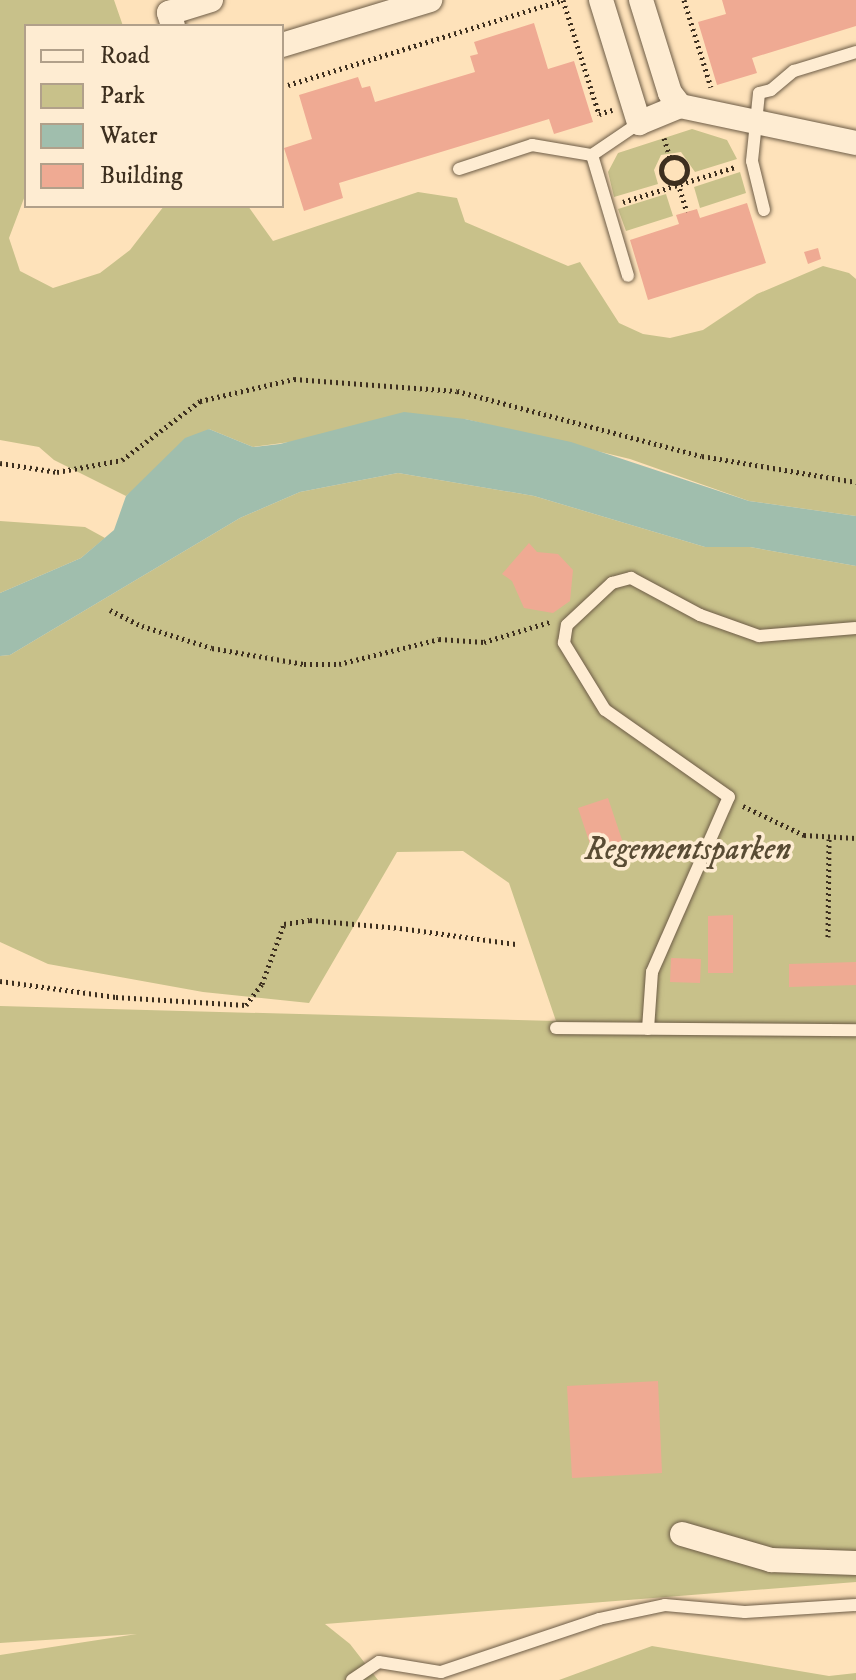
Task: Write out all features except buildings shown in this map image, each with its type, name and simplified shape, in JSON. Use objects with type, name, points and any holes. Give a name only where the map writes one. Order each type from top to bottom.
[{"type":"street","points":[[172,24],[169,13],[211,0]]},
{"type":"street","points":[[284,44],[430,0]]},
{"type":"street","points":[[601,0],[639,123],[680,106],[752,124],[856,143]]},
{"type":"street","points":[[641,0],[670,93],[680,106]]},
{"type":"street","points":[[682,1534],[771,1560],[856,1563]]},
{"type":"lane","points":[[764,210],[752,161],[752,124],[759,93],[771,90],[794,71],[856,52]]},
{"type":"lane","points":[[459,169],[532,145],[592,155],[639,123]]},
{"type":"lane","points":[[592,155],[628,276]]},
{"type":"lane","points":[[648,1029],[652,972],[729,797],[605,710],[564,643],[567,625],[612,583],[631,578],[700,615],[759,636],[856,628]]},
{"type":"lane","points":[[556,1028],[856,1030]]},
{"type":"lane","points":[[352,1680],[379,1662],[441,1672],[599,1619],[665,1605],[745,1612],[856,1605]]},
{"type":"path","points":[[288,85],[563,0],[599,114]]},
{"type":"path","points":[[684,0],[709,82]]},
{"type":"path","points":[[678,183],[669,182],[661,171],[672,157],[687,167],[678,183],[687,212]]},
{"type":"path","points":[[607,207],[752,161]]},
{"type":"path","points":[[0,463],[57,472],[122,460],[200,401],[294,379],[457,391],[702,456],[856,482]]},
{"type":"path","points":[[110,610],[142,626],[212,648],[304,664],[339,664],[439,639],[484,642],[545,621]]},
{"type":"path","points":[[729,797],[781,828],[829,839],[856,838]]},
{"type":"path","points":[[828,937],[829,839]]},
{"type":"path","points":[[0,981],[116,997],[246,1005],[262,984],[284,924],[385,927],[516,944]]},
{"type":"green space","points":[[0,0],[114,0],[122,24],[24,24],[24,198],[9,238],[20,271],[53,288],[100,273],[130,250],[162,208],[249,208],[273,241],[418,192],[457,198],[465,222],[568,266],[580,262],[619,323],[643,334],[670,338],[703,330],[757,294],[823,266],[849,273],[856,279],[856,516],[749,501],[630,459],[465,419],[253,447],[209,429],[126,496],[54,460],[39,447],[0,440]]},
{"type":"green space","points":[[692,129],[727,140],[737,159],[695,172],[681,152],[661,155],[654,170],[658,184],[614,197],[608,172],[618,153]]},
{"type":"green space","points":[[740,172],[746,193],[700,208],[694,187]]},
{"type":"green space","points":[[666,194],[673,216],[626,231],[618,209]]},
{"type":"green space","name":"Regementsparken","points":[[398,473],[534,496],[705,547],[750,547],[856,566],[856,1582],[325,1624],[350,1644],[378,1680],[0,1680],[0,1655],[137,1634],[0,1643],[0,1006],[556,1021],[509,883],[463,851],[397,852],[309,1003],[203,992],[48,964],[0,942],[0,656],[10,655],[240,518],[300,492]]},
{"type":"green space","points":[[0,521],[85,527],[105,538],[81,558],[0,593]]},
{"type":"green space","points":[[652,1646],[829,1676],[856,1673],[856,1680],[559,1680]]},
{"type":"water","points":[[404,412],[465,419],[571,442],[749,501],[856,516],[856,566],[750,547],[705,547],[534,496],[398,473],[300,492],[240,518],[10,655],[0,656],[0,593],[81,558],[114,530],[126,496],[185,438],[209,429],[253,447],[280,444]]}]
